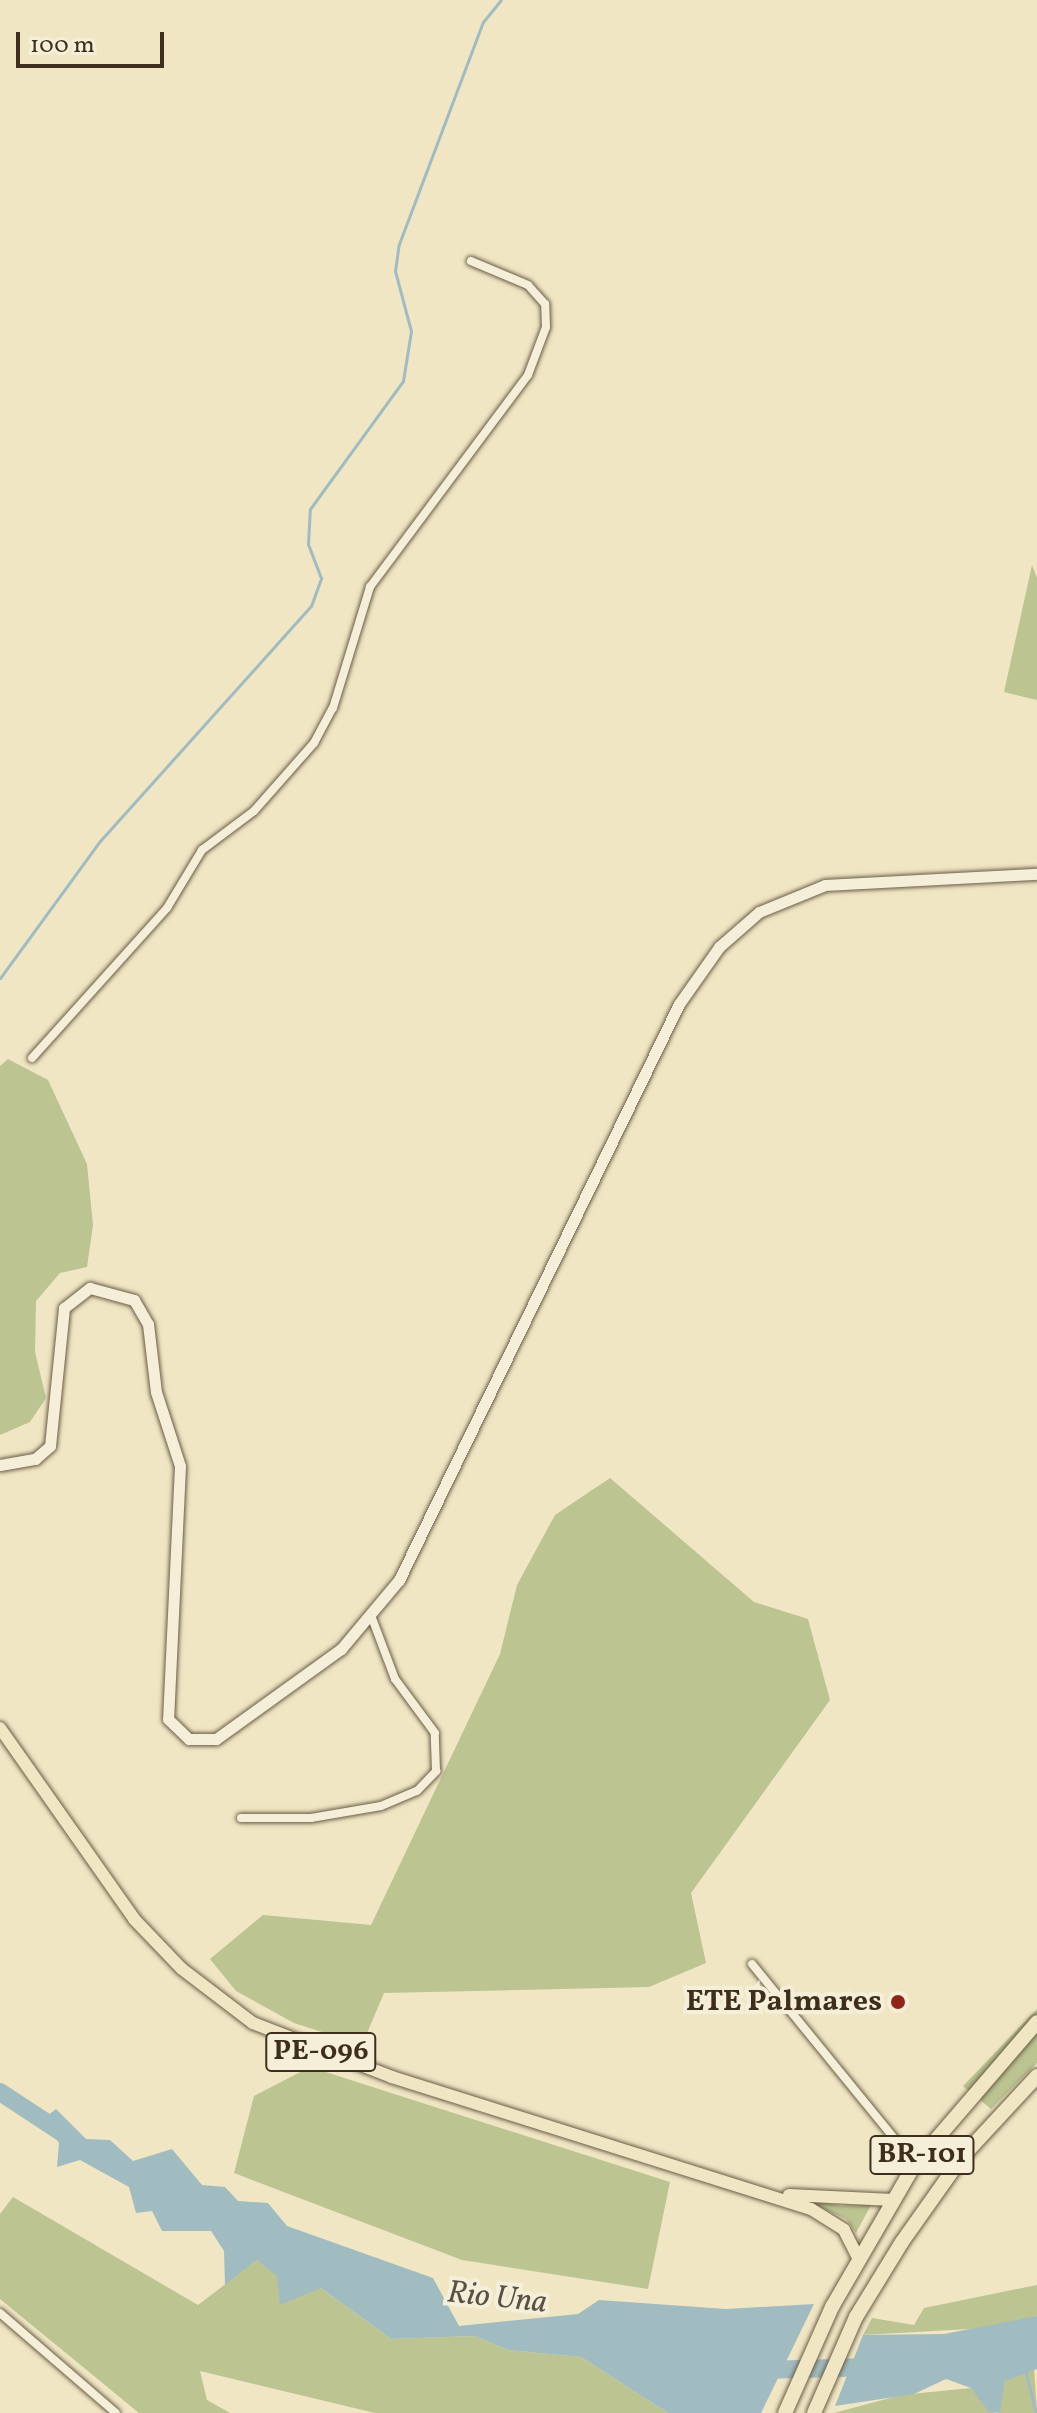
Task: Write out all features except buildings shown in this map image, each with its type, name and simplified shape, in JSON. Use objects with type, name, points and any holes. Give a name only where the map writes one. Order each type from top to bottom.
[{"type":"highway","name":"BR-101","points":[[785,2413],[832,2307],[915,2164],[1037,2022]]},
{"type":"highway","name":"BR-101","points":[[814,2413],[856,2317],[948,2177],[1037,2076]]},
{"type":"main road","name":"PE-096","points":[[0,1728],[134,1919],[182,1969],[253,2023],[392,2077],[765,2191],[837,2222],[859,2260]]},
{"type":"main road","name":"PE-096","points":[[765,2191],[893,2200]]},
{"type":"street","points":[[32,1058],[167,908],[202,850],[247,818],[308,750],[333,708],[370,587],[528,375],[546,327],[545,304],[528,285],[471,261]]},
{"type":"street","points":[[0,1465],[35,1459],[50,1446],[64,1308],[90,1288],[123,1293],[148,1324],[156,1392],[179,1457],[166,1704],[173,1726],[189,1739],[216,1739],[341,1649],[372,1618],[405,1567],[679,1004],[719,947],[759,912],[825,885],[1037,874]]},
{"type":"street","points":[[241,1818],[311,1818],[381,1806],[417,1791],[436,1771],[435,1733],[395,1679],[372,1618]]},
{"type":"street","points":[[752,1964],[915,2164]]},
{"type":"street","points":[[0,2313],[104,2410],[116,2413]]},
{"type":"green space","points":[[1032,565],[1037,578],[1037,700],[1004,692]]},
{"type":"green space","points":[[8,1059],[48,1080],[87,1164],[93,1225],[87,1267],[60,1273],[36,1301],[35,1352],[46,1398],[30,1422],[0,1435],[0,1066]]},
{"type":"green space","points":[[610,1478],[754,1602],[808,1619],[830,1700],[691,1893],[706,1963],[649,1987],[384,1993],[362,2045],[294,2023],[236,1991],[210,1959],[263,1915],[371,1925],[500,1654],[517,1585],[555,1515]]},
{"type":"green space","points":[[1037,2009],[1037,2063],[991,2109],[963,2086]]},
{"type":"green space","points":[[310,2067],[670,2182],[648,2289],[462,2260],[234,2173],[254,2096]]},
{"type":"green space","points":[[13,2197],[198,2305],[257,2260],[306,2289],[321,2288],[391,2339],[475,2336],[508,2350],[581,2357],[668,2413],[375,2413],[200,2371],[207,2400],[230,2413],[139,2413],[0,2299],[0,2214]]},
{"type":"green space","points":[[801,2198],[840,2206],[871,2205],[856,2233],[846,2219]]},
{"type":"green space","points":[[1037,2285],[1037,2316],[1004,2327],[863,2335],[872,2318],[914,2325],[924,2308]]},
{"type":"green space","points":[[1034,2367],[1037,2413],[999,2413],[1005,2381]]},
{"type":"green space","points":[[971,2388],[995,2413],[834,2413],[901,2395]]},
{"type":"water","points":[[56,2109],[86,2139],[110,2140],[133,2161],[172,2149],[202,2185],[225,2187],[238,2201],[268,2203],[287,2226],[433,2278],[459,2326],[578,2314],[599,2300],[726,2309],[814,2304],[761,2413],[668,2413],[581,2357],[508,2350],[475,2336],[391,2339],[321,2288],[280,2305],[277,2276],[257,2260],[225,2285],[224,2251],[211,2231],[162,2231],[152,2211],[136,2213],[129,2187],[80,2160],[57,2167],[59,2143],[43,2119]]},
{"type":"water","points":[[1037,2316],[1037,2369],[1005,2381],[1000,2413],[989,2412],[971,2388],[946,2379],[914,2394],[835,2406],[863,2335],[944,2334]]},
{"type":"waterway","points":[[0,978],[100,841],[311,606],[321,578],[308,544],[310,509],[403,381],[411,331],[395,271],[399,244],[483,22],[501,0]]},
{"type":"waterway","name":"Rio Una","points":[[0,2092],[64,2134]]},
{"type":"waterway","name":"Rio Una","points":[[759,2370],[874,2367]]},
{"type":"waterway","points":[[1025,2370],[1036,2413]]},
{"type":"place","name":"ETE Palmares","points":[[898,2002]]}]
